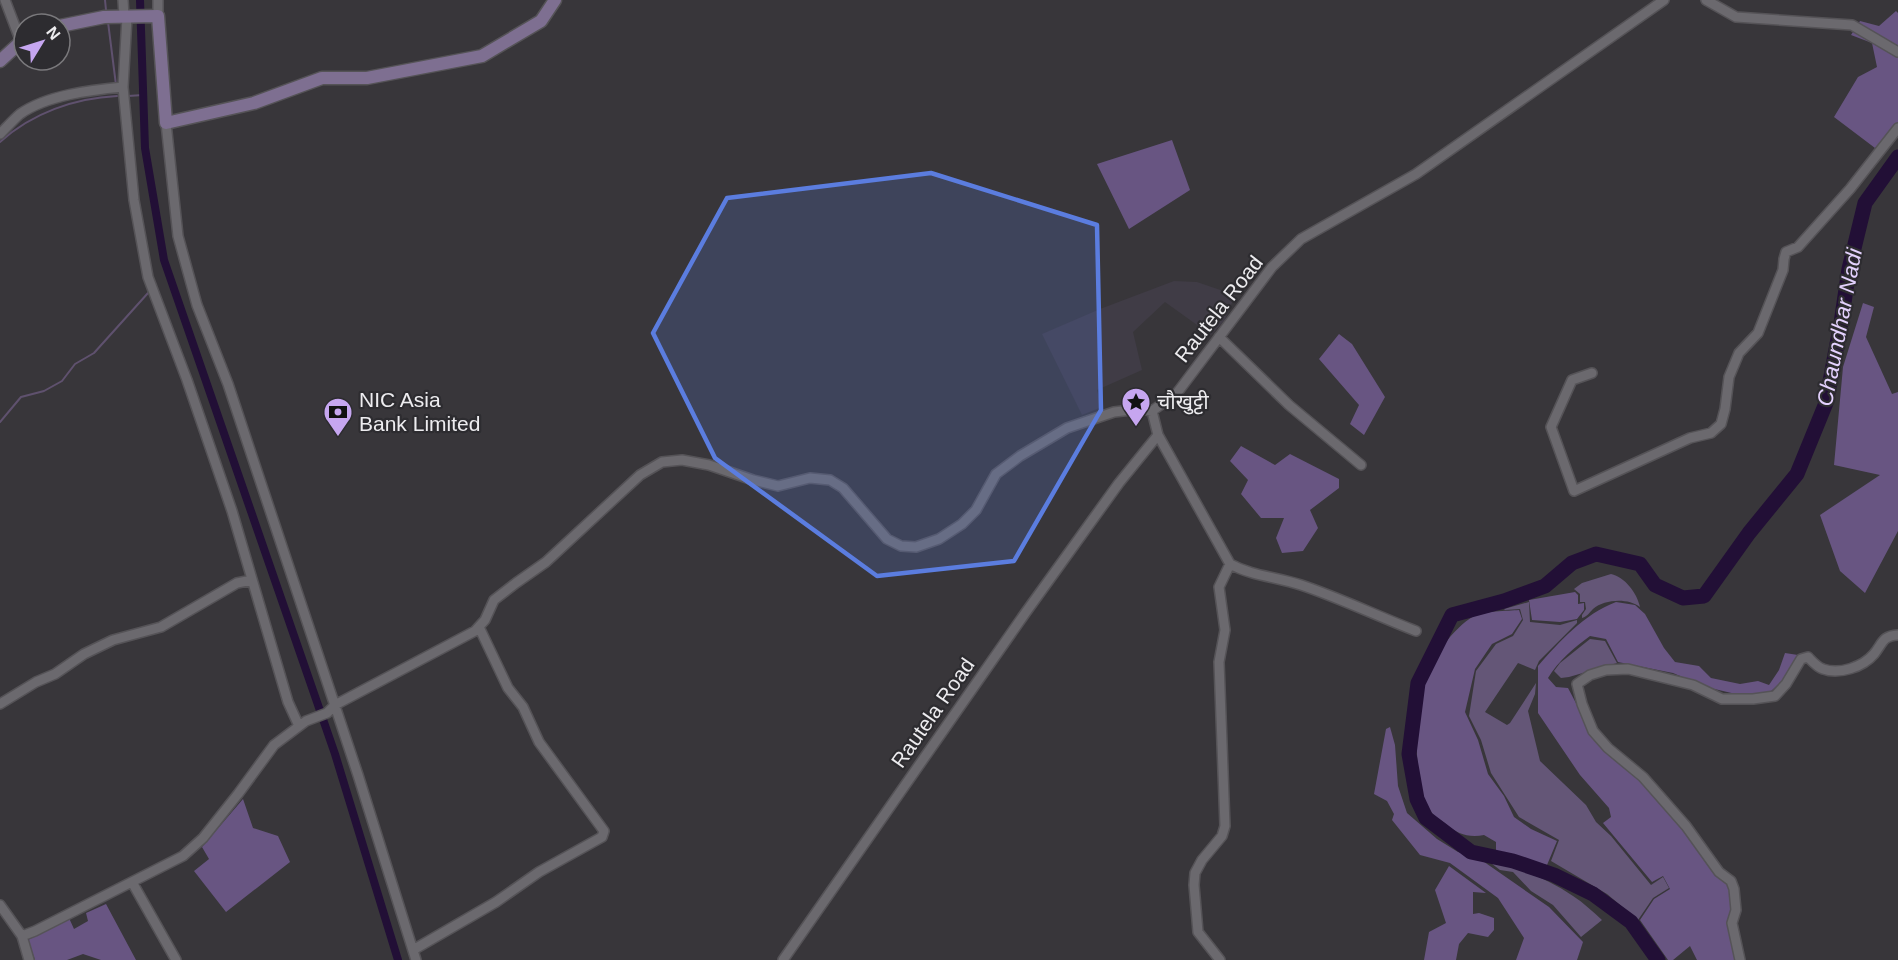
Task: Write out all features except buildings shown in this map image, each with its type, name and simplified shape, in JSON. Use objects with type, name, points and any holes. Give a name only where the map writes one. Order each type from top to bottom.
[{"type":"street","points":[[5,0],[12,17]]},
{"type":"street","points":[[123,0],[128,17],[123,87],[134,200],[148,276],[232,511],[288,702],[303,723]]},
{"type":"street","points":[[158,0],[154,16],[178,236],[197,305],[228,384],[415,955],[539,872],[602,837],[604,831],[540,742],[523,707],[508,688],[479,627]]},
{"type":"street","points":[[166,123],[254,103],[322,78],[367,78],[482,56],[541,21],[555,0]]},
{"type":"street","name":"Rautela Road","points":[[1152,411],[1177,393],[1272,267],[1301,239],[1416,174],[1664,0]]},
{"type":"street","points":[[1706,0],[1736,17],[1852,25],[1898,52]]},
{"type":"street","points":[[72,24],[104,17],[154,16]]},
{"type":"street","points":[[0,61],[12,50]]},
{"type":"street","points":[[0,134],[21,114],[52,99],[123,87]]},
{"type":"street","points":[[1592,373],[1572,380],[1551,427],[1574,491],[1690,438],[1711,433],[1721,424],[1730,377],[1740,353],[1758,333],[1783,270],[1786,252],[1798,247],[1850,189],[1898,128]]},
{"type":"street","points":[[1219,337],[1289,405],[1361,465]]},
{"type":"street","points":[[22,936],[183,856],[203,838],[274,744],[303,723],[327,712],[335,705],[475,631],[485,620],[494,600],[546,562],[640,475],[662,462],[682,460],[709,465],[778,486],[810,478],[830,480],[843,488],[886,539],[901,546],[916,547],[939,539],[962,524],[976,510],[996,474],[1020,456],[1067,428],[1114,412],[1140,409],[1152,411],[1158,435],[1230,564],[1240,569],[1300,585],[1416,631]]},
{"type":"street","name":"Rautela Road","points":[[783,960],[1046,585],[1119,483],[1158,435]]},
{"type":"street","points":[[1220,960],[1198,932],[1194,885],[1195,873],[1202,860],[1222,836],[1226,826],[1219,662],[1225,630],[1219,587],[1230,564]]},
{"type":"street","points":[[0,704],[36,682],[55,674],[84,654],[113,640],[161,627],[237,583],[252,580]]},
{"type":"street","points":[[1740,960],[1732,923],[1736,910],[1731,881],[1719,872],[1686,826],[1643,777],[1608,748],[1593,731],[1577,684],[1590,675],[1606,670],[1628,669],[1693,685],[1722,699],[1775,696],[1786,684],[1801,659],[1808,657],[1821,668],[1839,672],[1864,663],[1889,635],[1898,635]]},
{"type":"street","points":[[132,882],[176,960]]},
{"type":"street","points":[[0,905],[22,936],[29,960]]},
{"type":"highlighted area","points":[[931,173],[1097,225],[1101,410],[1014,561],[877,576],[715,458],[653,333],[727,198]]},
{"type":"shaded area","points":[[1896,11],[1898,13],[1898,123],[1875,148],[1834,117],[1858,77],[1877,67],[1872,43],[1851,35],[1860,21],[1879,26]]},
{"type":"shaded area","points":[[1172,140],[1190,190],[1129,229],[1097,164]]},
{"type":"shaded area","points":[[1174,281],[1197,282],[1235,295],[1225,320],[1211,335],[1165,302],[1133,332],[1142,370],[1097,390],[1102,407],[1082,415],[1042,334]]},
{"type":"shaded area","points":[[1863,303],[1874,307],[1866,337],[1892,394],[1898,392],[1898,531],[1865,593],[1840,571],[1820,515],[1880,475],[1834,465],[1843,367]]},
{"type":"shaded area","points":[[1339,334],[1352,344],[1385,397],[1364,435],[1350,424],[1359,405],[1319,359]]},
{"type":"shaded area","points":[[1241,446],[1275,465],[1290,454],[1339,479],[1339,488],[1310,510],[1318,528],[1303,551],[1282,553],[1276,538],[1284,518],[1261,518],[1241,494],[1248,480],[1230,461]]},
{"type":"shaded area","points":[[1611,574],[1621,578],[1630,586],[1640,607],[1623,601],[1604,603],[1582,618],[1586,609],[1585,602],[1580,602],[1580,594],[1574,589],[1582,583]]},
{"type":"shaded area","points":[[1575,592],[1578,595],[1578,604],[1584,603],[1584,610],[1577,619],[1560,622],[1532,620],[1529,600]]},
{"type":"shaded area","points":[[1529,602],[1530,622],[1560,625],[1577,620],[1577,623],[1539,661],[1535,670],[1518,663],[1485,712],[1507,725],[1536,683],[1535,694],[1528,711],[1540,761],[1586,805],[1596,822],[1611,836],[1651,885],[1663,877],[1669,888],[1653,898],[1638,920],[1607,894],[1551,861],[1559,840],[1519,817],[1491,773],[1481,740],[1469,716],[1476,671],[1496,644],[1513,636],[1523,620],[1520,609],[1504,609]]},
{"type":"shaded area","points":[[1616,602],[1635,605],[1645,614],[1664,648],[1675,662],[1699,666],[1711,678],[1740,684],[1758,681],[1769,685],[1779,670],[1785,653],[1798,655],[1790,674],[1770,692],[1740,695],[1706,687],[1673,673],[1618,662],[1606,639],[1590,636],[1562,660],[1548,678],[1556,687],[1568,688],[1597,743],[1637,778],[1664,807],[1728,885],[1733,902],[1737,960],[1697,960],[1690,946],[1673,960],[1668,960],[1640,920],[1654,899],[1670,889],[1663,876],[1652,882],[1603,823],[1611,817],[1609,808],[1580,775],[1538,713],[1538,666],[1583,621]]},
{"type":"shaded area","points":[[1519,610],[1522,619],[1512,634],[1492,644],[1475,669],[1465,712],[1478,740],[1488,774],[1504,796],[1514,817],[1531,829],[1557,841],[1547,865],[1496,852],[1496,842],[1484,835],[1473,836],[1454,830],[1432,813],[1425,801],[1418,768],[1419,712],[1428,673],[1438,654],[1458,628],[1474,616],[1489,612]]},
{"type":"shaded area","points":[[1590,639],[1605,641],[1617,663],[1561,678],[1554,671],[1560,663]]},
{"type":"shaded area","points":[[1390,727],[1395,745],[1398,786],[1407,813],[1437,839],[1458,852],[1477,857],[1549,907],[1583,942],[1577,960],[1516,960],[1524,938],[1498,898],[1450,863],[1420,855],[1392,820],[1394,814],[1387,801],[1374,794],[1386,729]]},
{"type":"shaded area","points":[[243,799],[253,828],[278,836],[290,862],[226,912],[194,871],[209,859],[202,847]]},
{"type":"shaded area","points":[[1487,860],[1521,870],[1553,884],[1577,899],[1602,920],[1581,937],[1553,905],[1531,891],[1513,872],[1500,870]]},
{"type":"shaded area","points":[[1449,866],[1486,893],[1473,892],[1473,914],[1479,913],[1494,918],[1494,930],[1488,937],[1468,933],[1459,944],[1456,960],[1424,960],[1429,932],[1446,923],[1435,890]]},
{"type":"shaded area","points":[[106,904],[136,960],[101,960],[83,954],[67,960],[35,960],[28,940],[69,918],[74,929],[88,921],[86,913]]},
{"type":"waterway","points":[[105,0],[106,10]]},
{"type":"waterway","points":[[140,0],[145,148],[164,260],[335,754],[398,960]]},
{"type":"waterway","points":[[108,22],[116,85]]},
{"type":"waterway","points":[[128,96],[143,95]]},
{"type":"waterway","points":[[0,142],[26,123],[55,109],[86,100],[117,96]]},
{"type":"waterway","name":"Chaundhar Nadi","points":[[1658,960],[1631,922],[1593,894],[1554,875],[1513,861],[1471,852],[1426,818],[1417,799],[1409,754],[1418,683],[1452,615],[1504,601],[1545,586],[1572,563],[1596,554],[1640,564],[1655,585],[1683,598],[1704,596],[1749,533],[1797,474],[1826,403],[1849,269],[1865,203],[1898,157]]},
{"type":"waterway","points":[[0,422],[21,397],[44,391],[62,381],[75,364],[94,353],[148,293]]},
{"type":"place","name":"चौखुट्टी","points":[[1136,428]]},
{"type":"place","name":"NIC Asia Bank Limited","points":[[338,438]]}]
